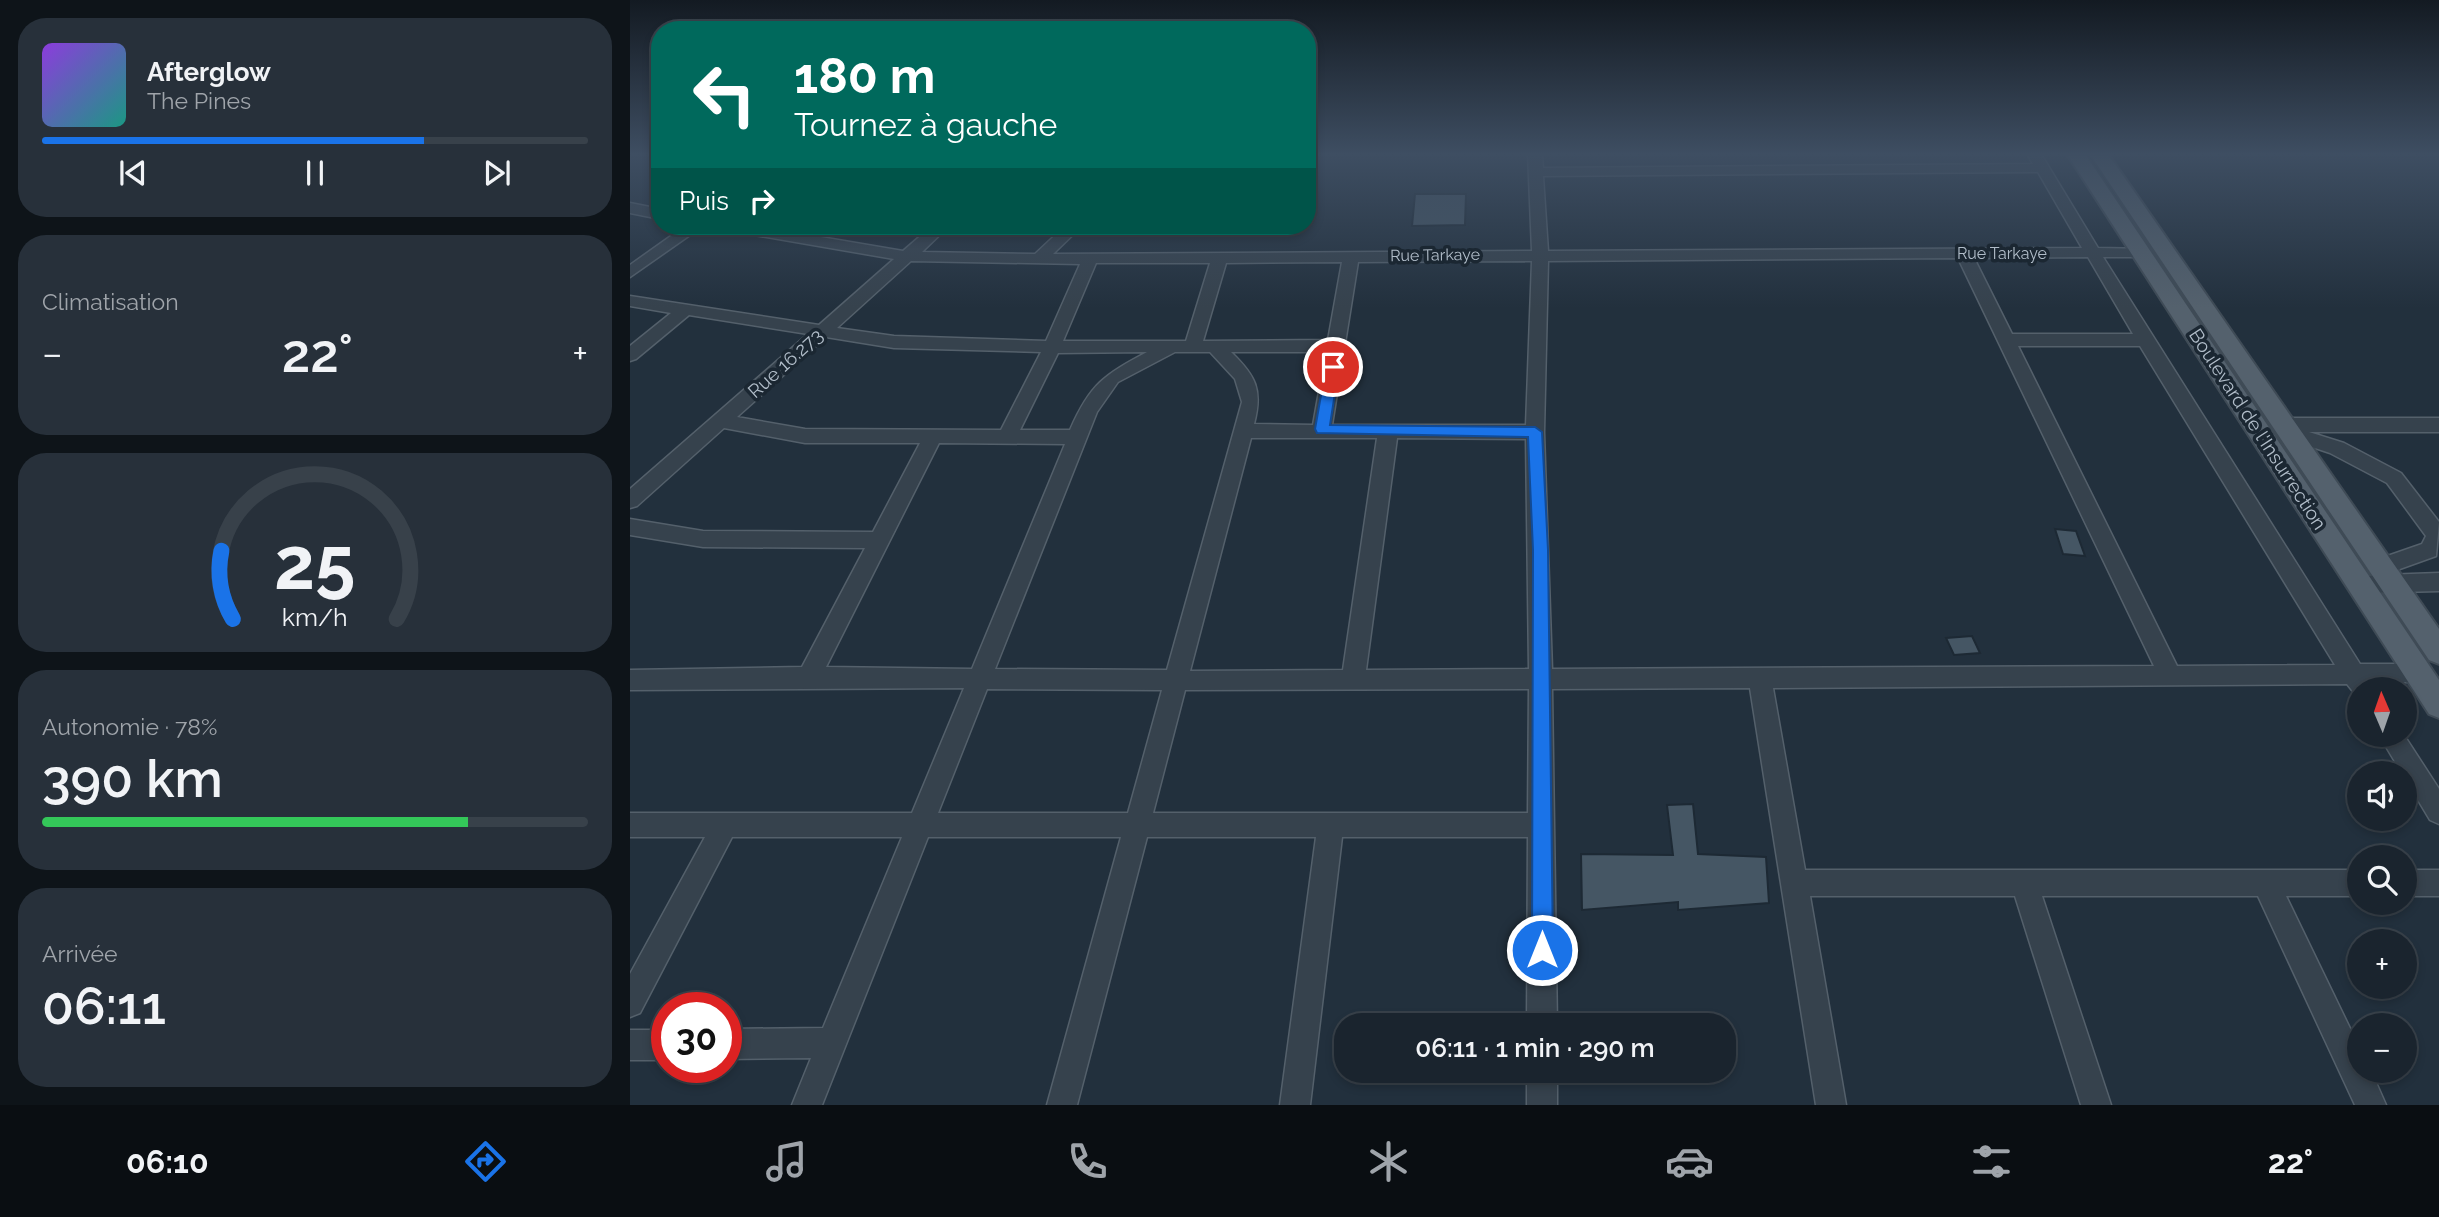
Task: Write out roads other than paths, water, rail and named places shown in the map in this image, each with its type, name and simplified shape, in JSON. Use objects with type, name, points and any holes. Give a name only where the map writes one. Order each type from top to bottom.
[{"type":"main road","name":"Boulevard de l'Insurrection","points":[[2111,206],[2439,705]]},
{"type":"main road","name":"Boulevard de l'Insurrection","points":[[2134,206],[2439,652]]},
{"type":"street","points":[[1538,206],[1540,254],[1535,432],[1541,550],[1542,1013]]},
{"type":"street","points":[[2065,206],[2145,340],[2355,677]]},
{"type":"street","points":[[630,208],[651,212]]},
{"type":"street","points":[[630,272],[682,235]]},
{"type":"street","name":"Rue Tarkaye","points":[[783,235],[905,256],[1039,259],[2142,252]]},
{"type":"street","name":"Rue 16.273","points":[[630,501],[930,235]]},
{"type":"street","points":[[1039,259],[1064,235]]},
{"type":"street","points":[[1964,253],[2170,675]]},
{"type":"street","points":[[1322,429],[1352,256]]},
{"type":"street","points":[[1193,346],[1220,257]]},
{"type":"street","points":[[1007,437],[1052,347],[1090,258]]},
{"type":"street","points":[[630,301],[894,342],[1052,347],[1336,346]]},
{"type":"street","points":[[630,355],[685,310]]},
{"type":"street","points":[[2007,341],[2145,340]]},
{"type":"street","points":[[1062,1105],[1242,431],[1250,392],[1240,372],[1193,346]]},
{"type":"street","points":[[807,1105],[1076,437],[1101,390],[1112,378],[1193,346]]},
{"type":"street","points":[[721,421],[804,436],[1076,437]]},
{"type":"street","points":[[2287,428],[2439,425]]},
{"type":"street","points":[[2287,428],[2337,448],[2394,478],[2437,536],[2429,550],[2387,576],[2359,584]]},
{"type":"street","points":[[1242,431],[1322,429],[1535,432]]},
{"type":"street","points":[[1353,681],[1388,431]]},
{"type":"street","points":[[810,677],[933,437]]},
{"type":"street","points":[[630,527],[703,539],[880,540]]},
{"type":"street","points":[[2387,576],[2439,582]]},
{"type":"street","points":[[2396,677],[2418,674]]},
{"type":"street","points":[[630,680],[810,677],[1353,681],[2170,675],[2347,682]]},
{"type":"street","points":[[1760,677],[1831,1105]]},
{"type":"street","points":[[2398,747],[2439,813]]},
{"type":"street","points":[[1295,1105],[1331,823]]},
{"type":"street","points":[[630,825],[1542,825]]},
{"type":"street","points":[[630,1003],[724,827]]},
{"type":"street","points":[[1794,883],[2347,883]]},
{"type":"street","points":[[2024,883],[2096,1105]]},
{"type":"street","points":[[2266,883],[2371,1105]]},
{"type":"street","points":[[2417,883],[2439,883]]},
{"type":"street","points":[[742,1044],[831,1043]]},
{"type":"street","points":[[630,1045],[651,1045]]},
{"type":"street","points":[[1542,1083],[1542,1105]]}]
